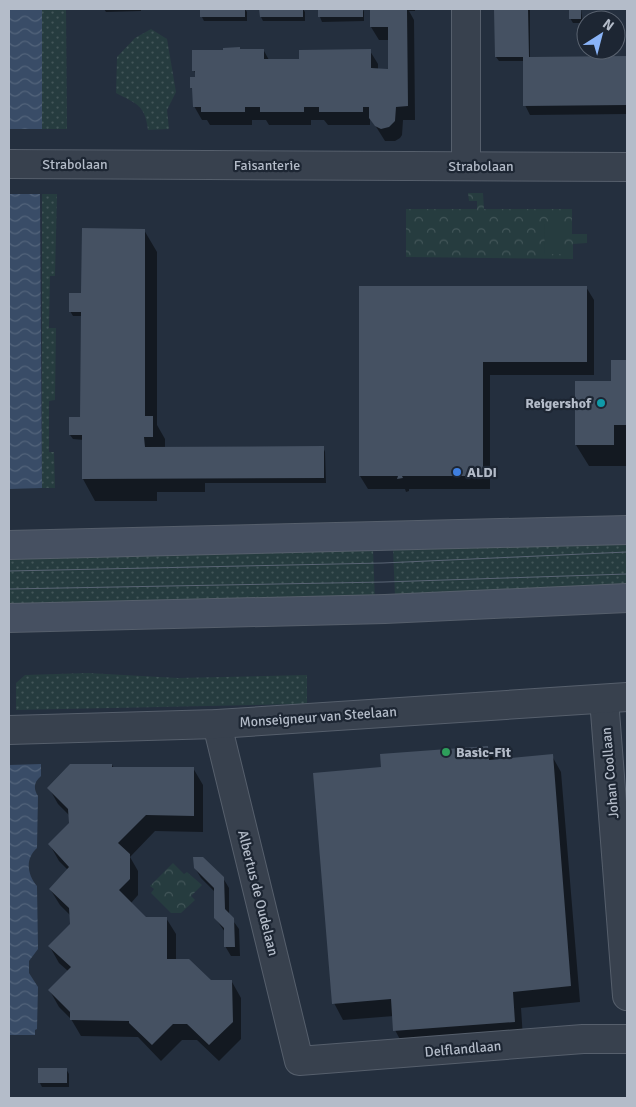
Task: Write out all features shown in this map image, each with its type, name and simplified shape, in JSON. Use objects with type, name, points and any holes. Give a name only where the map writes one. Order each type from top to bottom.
[{"type":"main road","points":[[9,545],[627,530]]},
{"type":"main road","points":[[9,618],[384,609],[627,598]]},
{"type":"street","points":[[466,9],[466,165]]},
{"type":"street","name":"Strabolaan","points":[[9,164],[201,165]]},
{"type":"street","name":"Faisanterie","points":[[201,165],[334,165]]},
{"type":"street","name":"Strabolaan","points":[[334,165],[627,167]]},
{"type":"street","name":"Monseigneur van Steelaan","points":[[9,730],[217,724],[616,698]]},
{"type":"street","name":"Johan Coollaan","points":[[616,698],[627,996]]},
{"type":"street","name":"Albertus de Oudelaan","points":[[217,724],[299,1061]]},
{"type":"street","name":"Delflandlaan","points":[[299,1061],[583,1039],[627,1039]]},
{"type":"green space","points":[[42,9],[66,9],[67,129],[42,129]]},
{"type":"green space","points":[[151,29],[167,39],[176,92],[167,110],[169,129],[148,130],[145,115],[139,106],[116,93],[117,57],[135,38]]},
{"type":"green space","points":[[468,193],[483,193],[484,209],[572,209],[572,234],[587,234],[587,243],[573,244],[573,259],[406,257],[406,209],[477,209],[477,201],[469,201]]},
{"type":"green space","points":[[42,194],[57,194],[55,276],[50,276],[49,328],[56,328],[55,400],[49,401],[49,452],[54,452],[55,488],[42,488]]},
{"type":"green space","points":[[544,224],[564,224],[564,254],[545,254]]},
{"type":"green space","points":[[627,541],[627,587],[395,597],[393,548]]},
{"type":"green space","points":[[373,549],[375,601],[9,607],[9,553]]},
{"type":"green space","points":[[88,673],[178,678],[307,675],[307,704],[16,710],[16,683],[25,675]]},
{"type":"green space","points":[[173,863],[184,874],[187,872],[202,885],[191,896],[195,900],[181,913],[171,913],[151,893],[154,889],[150,886]]},
{"type":"water","points":[[9,9],[42,9],[42,129],[9,129]]},
{"type":"water","points":[[9,194],[40,194],[42,488],[9,489]]},
{"type":"water","points":[[41,764],[41,776],[35,785],[38,796],[37,848],[29,862],[29,872],[37,886],[38,949],[29,961],[29,973],[38,987],[37,1029],[35,1030],[35,1035],[9,1035],[9,765]]},
{"type":"building","points":[[200,9],[245,9],[245,17],[200,17]]},
{"type":"building","points":[[259,9],[303,9],[303,17],[260,17]]},
{"type":"building","points":[[318,9],[363,9],[363,17],[318,17]]},
{"type":"building","points":[[370,9],[407,9],[408,106],[396,107],[395,121],[389,127],[381,129],[375,126],[369,118],[369,107],[363,107],[363,112],[319,112],[319,107],[304,107],[304,112],[260,112],[260,107],[245,107],[245,112],[201,112],[201,107],[193,107],[192,88],[190,88],[190,77],[195,77],[195,71],[192,71],[192,50],[223,50],[223,48],[240,47],[240,49],[264,49],[264,59],[299,59],[299,50],[371,49],[371,68],[388,69],[388,27],[370,27]]},
{"type":"building","points":[[494,9],[528,9],[529,57],[576,57],[576,60],[626,60],[627,56],[627,105],[523,106],[523,57],[495,57]]},
{"type":"building","points":[[569,9],[581,9],[576,10],[576,19],[569,19]]},
{"type":"building","points":[[82,228],[145,229],[145,416],[153,416],[153,437],[144,437],[145,447],[324,446],[324,478],[82,479],[82,435],[69,435],[69,417],[80,417],[81,312],[69,312],[69,293],[81,293]]},
{"type":"building","points":[[359,286],[587,286],[587,362],[483,362],[483,476],[402,476],[403,478],[397,479],[398,476],[359,476]]},
{"type":"building","name":"Reigershof","points":[[611,360],[627,360],[627,425],[614,425],[614,445],[575,445],[575,381],[611,381]]},
{"type":"building","points":[[488,746],[489,760],[553,754],[571,986],[513,992],[515,1022],[393,1031],[391,999],[332,1004],[313,773],[381,767],[380,754]]},
{"type":"building","points":[[70,764],[112,764],[112,767],[194,767],[194,816],[146,815],[118,843],[130,854],[130,879],[119,890],[146,917],[167,917],[167,959],[189,959],[211,980],[232,980],[233,1022],[209,1045],[187,1024],[173,1024],[152,1045],[129,1021],[70,1020],[70,1012],[48,990],[71,967],[48,946],[70,924],[69,908],[49,889],[69,867],[48,844],[69,823],[68,809],[47,788]]},
{"type":"building","points":[[193,857],[203,857],[224,877],[225,909],[234,918],[235,947],[224,947],[224,928],[214,918],[214,888],[194,868]]},
{"type":"building","points":[[38,1068],[67,1068],[67,1083],[38,1083]]},
{"type":"tram line","points":[[9,571],[383,563],[627,552]]},
{"type":"tram line","points":[[9,589],[384,582],[627,574]]},
{"type":"place","name":"Reigershof","points":[[601,403]]},
{"type":"place","name":"ALDI","points":[[457,472]]},
{"type":"place","name":"Basic-Fit","points":[[446,752]]}]
